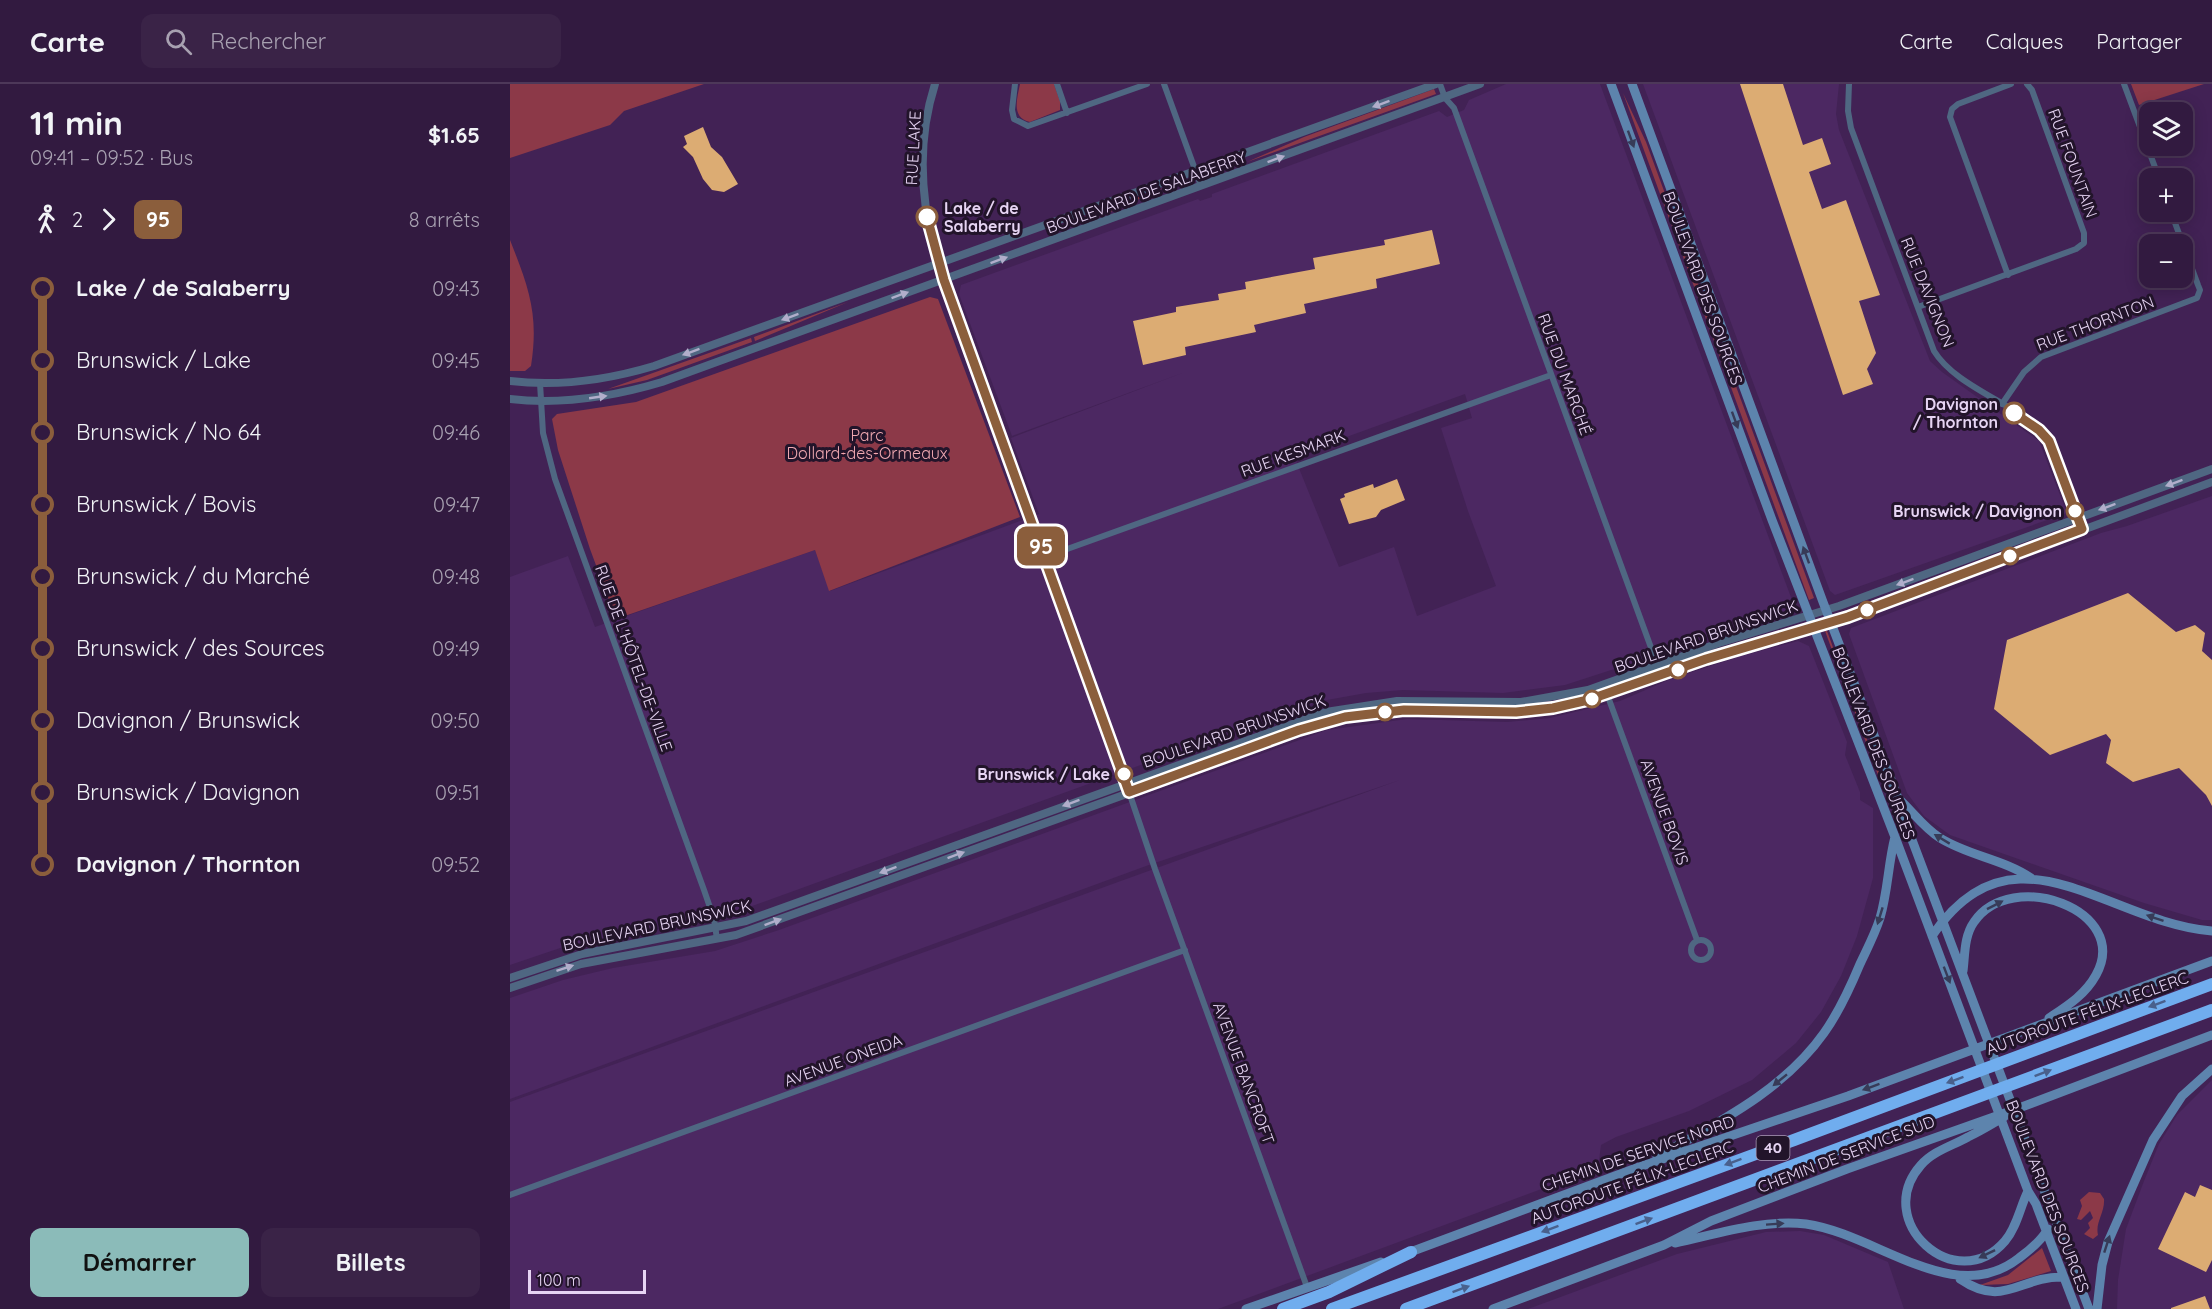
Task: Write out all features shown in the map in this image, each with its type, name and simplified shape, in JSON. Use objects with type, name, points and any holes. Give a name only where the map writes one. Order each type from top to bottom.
[{"type":"highway","name":"AUTOROUTE FÉLIX-LECLERC","points":[[1332,1309],[2212,984]]},
{"type":"highway","name":"40","points":[[1406,1309],[2212,1010]]},
{"type":"highway","points":[[1283,1309],[1329,1292],[1411,1252]]},
{"type":"main road","name":"BOULEVARD DES SOURCES","points":[[1611,84],[1813,627],[1895,837],[2028,1191],[2036,1204],[2076,1309]]},
{"type":"main road","name":"BOULEVARD DES SOURCES","points":[[1632,84],[1942,922],[2089,1309]]},
{"type":"main road","points":[[1898,798],[1940,838],[1955,846],[2016,868],[2031,878]]},
{"type":"main road","points":[[1639,1167],[1723,1119],[1766,1091],[1790,1071],[1818,1042],[1836,1015],[1879,921],[1888,886],[1889,859],[1895,837]]},
{"type":"main road","points":[[1932,936],[1960,903],[1985,887],[2007,880],[2031,878],[2061,885],[2182,926],[2212,931]]},
{"type":"main road","points":[[1962,974],[1971,926],[1994,904],[2011,898],[2039,897],[2060,902],[2079,912],[2092,925],[2100,939],[2102,953],[2099,968],[2079,997],[2038,1025]]},
{"type":"main road","points":[[2038,1025],[2088,1009],[2212,961]]},
{"type":"main road","name":"CHEMIN DE SERVICE NORD","points":[[1246,1309],[1411,1252],[1639,1167],[1838,1100],[2038,1025]]},
{"type":"main road","name":"CHEMIN DE SERVICE SUD","points":[[1493,1309],[1664,1245],[1722,1217],[2212,1035]]},
{"type":"main road","points":[[2097,1309],[2102,1265],[2108,1242],[2153,1140],[2182,1096],[2212,1069]]},
{"type":"main road","points":[[2019,1108],[1932,1155],[1919,1166],[1908,1189],[1906,1205],[1908,1221],[1920,1242],[1934,1252],[1957,1260],[1978,1258],[1993,1252],[2009,1236],[2028,1191]]},
{"type":"main road","points":[[1664,1245],[1757,1226],[1798,1223],[1838,1232],[1938,1274],[1960,1279],[1981,1279],[2005,1269],[2046,1232],[2054,1218]]},
{"type":"main road","points":[[1960,1279],[1976,1289],[1994,1292],[2014,1289],[2043,1278],[2063,1277]]},
{"type":"street","name":"RUE LAKE","points":[[935,84],[926,122],[922,173],[927,217],[939,263],[1129,792]]},
{"type":"street","points":[[1015,84],[1012,110],[1014,119],[1028,126],[1147,84]]},
{"type":"street","points":[[1057,84],[1067,113]]},
{"type":"street","points":[[1164,84],[1201,186]]},
{"type":"street","name":"BOULEVARD DE SALABERRY","points":[[510,381],[540,383],[593,380],[643,369],[1436,84]]},
{"type":"street","name":"RUE DU MARCHÉ","points":[[1440,84],[1445,98],[1454,108],[1661,675]]},
{"type":"street","name":"BOULEVARD DE SALABERRY","points":[[510,399],[540,401],[595,398],[645,387],[1480,84]]},
{"type":"street","name":"RUE DAVIGNON","points":[[1850,84],[1848,115],[1851,128],[1932,345],[1940,359],[2046,437],[2082,529]]},
{"type":"street","points":[[2008,274],[1950,117],[1952,109],[1958,104],[2011,84]]},
{"type":"street","name":"RUE FOUNTAIN","points":[[1918,307],[2076,249],[2085,240],[2040,112],[2027,84]]},
{"type":"street","points":[[2124,84],[2155,168]]},
{"type":"street","name":"RUE THORNTON","points":[[2002,405],[2028,367],[2041,357],[2197,298],[2199,288],[2175,222]]},
{"type":"street","name":"RUE KESMARK","points":[[1045,557],[1551,375]]},
{"type":"street","name":"RUE DE L'HÔTEL-DE-VILLE","points":[[540,383],[544,442],[555,479],[697,870],[716,929],[717,939]]},
{"type":"street","name":"BOULEVARD BRUNSWICK","points":[[510,978],[582,954],[716,929],[751,920],[1289,723],[1336,709],[1405,700],[1493,703],[1536,700],[1588,690],[1719,643],[1827,610],[2212,469]]},
{"type":"street","name":"BOULEVARD BRUNSWICK","points":[[510,988],[581,963],[717,939],[748,931],[1292,732],[1345,717],[1404,710],[1492,713],[1533,710],[1570,704],[1607,694],[1832,622],[2212,482]]},
{"type":"street","name":"AVENUE BOVIS","points":[[1607,694],[1697,940]]},
{"type":"street","name":"AVENUE BANCROFT","points":[[1129,792],[1307,1287]]},
{"type":"street","name":"AVENUE ONEIDA","points":[[510,1195],[1185,950]]},
{"type":"shaded area","points":[[1506,84],[1600,84],[1792,600],[1790,610],[1664,649],[1639,661],[1565,685],[1503,693],[1403,690],[1366,693],[1327,700],[1295,709],[730,914],[569,945],[510,965],[510,577],[568,556],[595,627],[815,550],[830,591],[1039,514],[1011,438],[1185,372],[1012,436],[959,294],[961,285],[1198,199],[1200,201],[1212,197],[1212,194],[1439,111],[1447,117],[1464,110],[1469,100]],"holes":[[[1465,394],[1472,418],[1441,428],[1496,586],[1417,616],[1394,547],[1339,567],[1294,456]]]},
{"type":"shaded area","points":[[1643,84],[1839,84],[1836,114],[1839,130],[1930,361],[2039,441],[2067,513],[1835,595],[1830,591]]},
{"type":"shaded area","points":[[2212,496],[2212,920],[2202,920],[2144,903],[1950,835],[1924,816],[1907,793],[1849,634],[1851,628],[2101,533]]},
{"type":"shaded area","points":[[1798,641],[1809,646],[1847,742],[1845,755],[1860,792],[1860,800],[1873,808],[1873,878],[1857,936],[1841,976],[1821,1012],[1796,1043],[1752,1080],[1689,1111],[1616,1137],[1601,1145],[1598,1168],[1218,1309],[510,1309],[510,1102],[1400,780],[1146,866],[510,1099],[510,998],[563,980],[613,968],[715,951],[779,930],[1327,730],[1407,719],[1507,722],[1550,718],[1620,701],[1671,679],[1741,656]]},
{"type":"shaded area","points":[[2212,1080],[2212,1309],[2117,1309],[2118,1280],[2126,1229],[2159,1144],[2177,1115]]},
{"type":"shaded area","points":[[1800,1231],[1824,1235],[1888,1262],[1904,1309],[1528,1309],[1677,1254],[1766,1232]]},
{"type":"green space","points":[[510,84],[704,84],[624,111],[610,125],[510,158]]},
{"type":"green space","points":[[1020,84],[1054,84],[1060,101],[1060,110],[1030,122],[1024,120],[1017,107]]},
{"type":"green space","points":[[2131,84],[2204,84],[2148,102],[2139,102],[2139,105]]},
{"type":"green space","points":[[1434,89],[1436,94],[1247,162],[1304,137]]},
{"type":"green space","points":[[1623,93],[1646,142],[1814,598],[1809,600]]},
{"type":"green space","points":[[1166,187],[1106,214],[1047,234],[1073,221]]},
{"type":"green space","points":[[510,240],[527,288],[533,316],[531,366],[525,371],[510,371]]},
{"type":"green space","name":"Parc Dollard-des-Ormeaux","points":[[930,297],[938,299],[1020,517],[829,591],[815,550],[616,619],[590,549],[558,450],[552,419],[557,414],[636,402]]},
{"type":"green space","points":[[848,302],[755,341],[754,337]]},
{"type":"green space","points":[[751,338],[752,342],[647,380],[608,389]]},
{"type":"green space","points":[[1825,631],[1827,631],[1881,777],[1879,778]]},
{"type":"green space","points":[[2089,1192],[2100,1193],[2104,1199],[2097,1230],[2098,1235],[2093,1239],[2084,1234],[2090,1228],[2088,1223],[2093,1218],[2090,1211],[2081,1220],[2077,1219],[2082,1206],[2080,1200]]},
{"type":"green space","points":[[2042,1248],[2051,1271],[2008,1284],[1980,1285],[2008,1275]]},
{"type":"building","points":[[1740,84],[1783,84],[1803,145],[1822,138],[1831,164],[1809,172],[1822,209],[1846,200],[1880,295],[1859,301],[1876,353],[1867,369],[1873,384],[1843,395]]},
{"type":"building","points":[[703,127],[711,147],[722,157],[738,184],[724,192],[712,190],[703,179],[693,157],[683,147],[687,144],[684,136]]},
{"type":"building","points":[[1432,230],[1440,264],[1376,279],[1377,288],[1304,304],[1306,313],[1254,325],[1256,332],[1185,347],[1186,355],[1143,365],[1133,321],[1176,312],[1176,307],[1219,300],[1218,294],[1246,289],[1245,282],[1315,269],[1313,258],[1385,245],[1384,240]]},
{"type":"building","points":[[1397,479],[1405,500],[1381,510],[1376,517],[1349,524],[1340,499],[1345,497],[1344,494],[1373,484],[1374,488]]},
{"type":"building","points":[[2128,593],[2176,632],[2195,625],[2205,633],[2202,651],[2212,660],[2212,806],[2206,795],[2179,768],[2133,782],[2106,763],[2111,740],[2106,734],[2050,755],[1994,709],[2007,640]]},
{"type":"building","points":[[2200,1185],[2212,1190],[2212,1260],[2206,1272],[2158,1249],[2185,1192],[2195,1197]]},
{"type":"building","points":[[2205,1296],[2210,1309],[2171,1309],[2171,1308]]},
{"type":"bus line","name":"95","points":[[927,217],[944,280],[1074,634],[1129,792],[1299,730],[1345,717],[1404,710],[1516,712],[1553,708],[1588,700],[1706,659],[1848,617],[2082,529],[2049,441],[2039,430],[2014,413]]},
{"type":"place","name":"Lake / de Salaberry","points":[[927,217]]},
{"type":"place","name":"Davignon / Thornton","points":[[2014,413]]},
{"type":"place","name":"Brunswick / Davignon","points":[[2075,511]]},
{"type":"place","name":"Brunswick / Lake","points":[[1124,774]]}]
